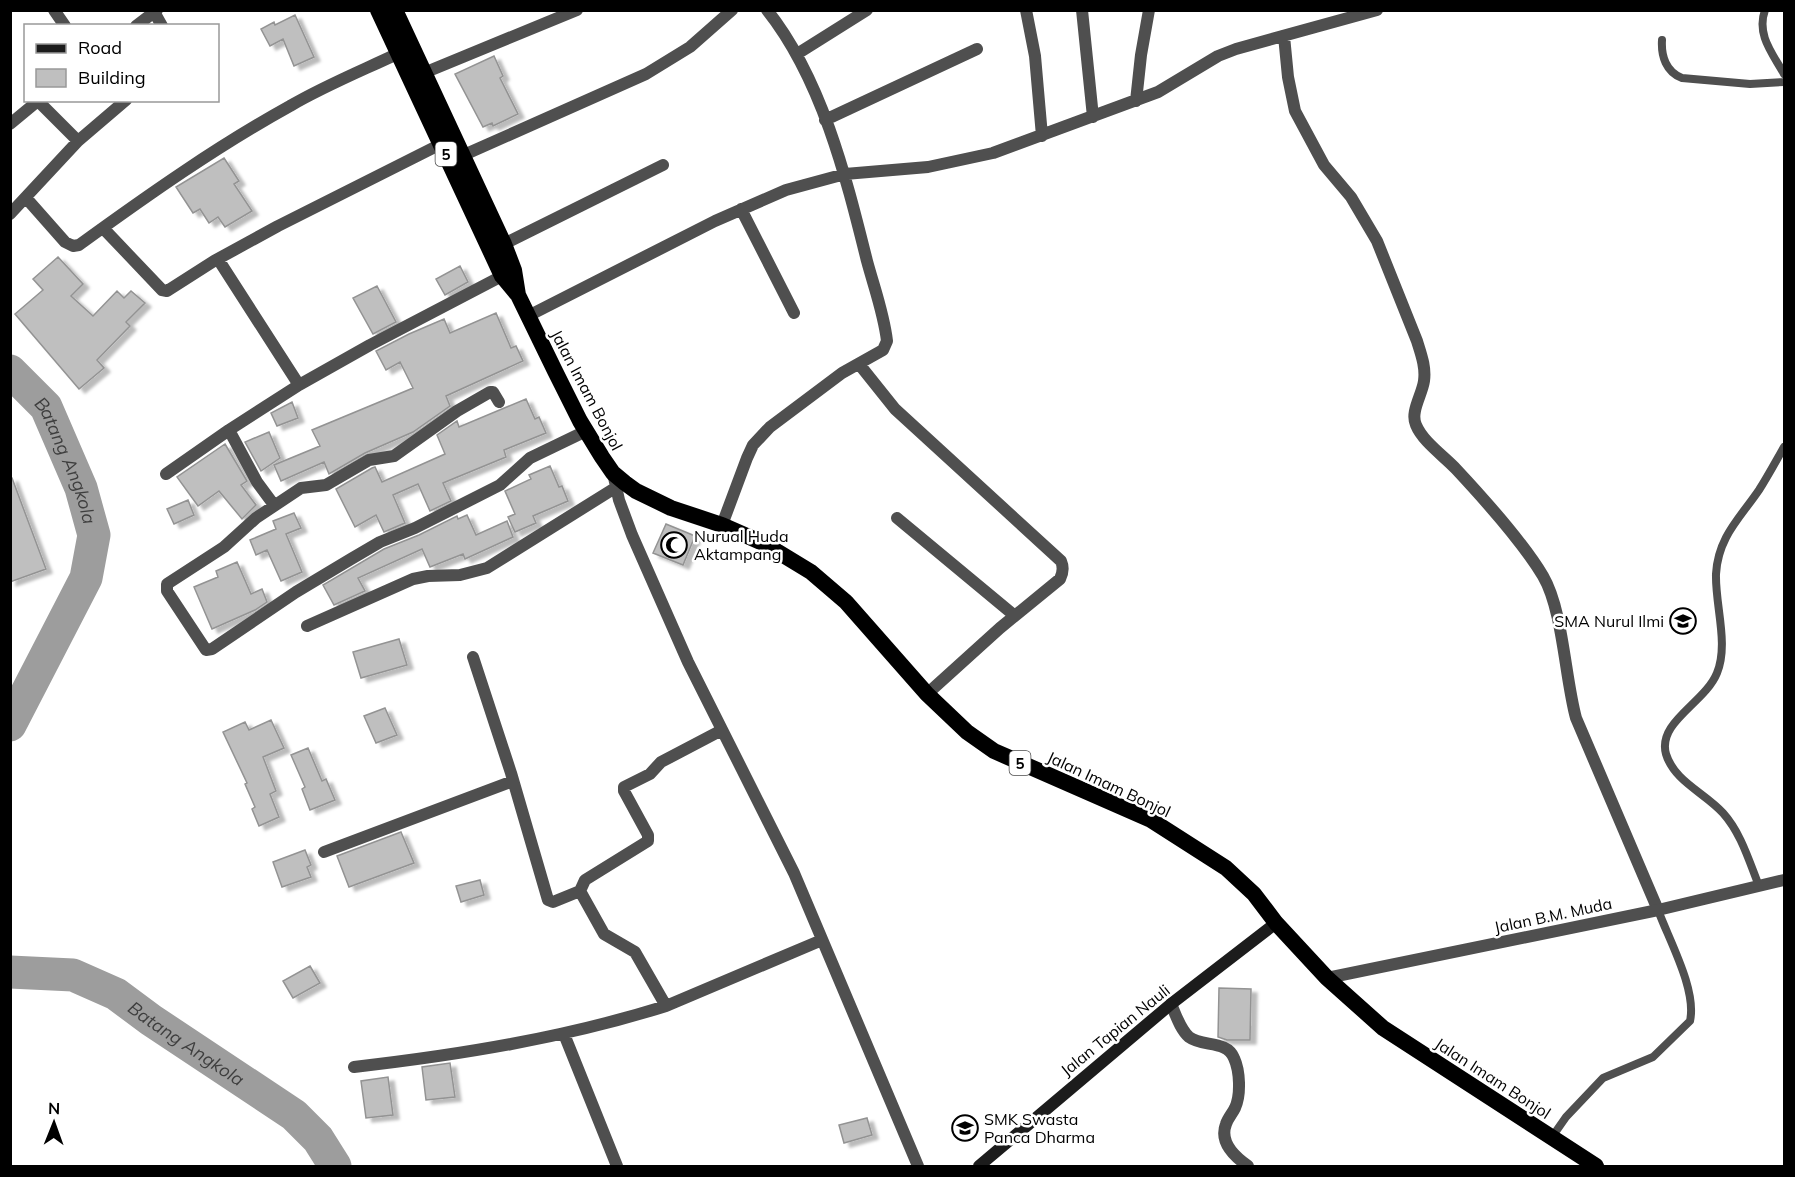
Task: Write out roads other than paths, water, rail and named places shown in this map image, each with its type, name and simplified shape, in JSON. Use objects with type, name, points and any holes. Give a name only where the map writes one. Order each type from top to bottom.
[{"type":"highway","name":"Jalan Imam Bonjol","points":[[378,10],[397,54],[417,76],[528,316],[614,481],[671,508],[722,525],[765,544],[811,572],[846,602],[927,694],[967,732],[994,751],[1151,820],[1226,868],[1254,894],[1327,978],[1383,1028],[1596,1167]]},
{"type":"highway","name":"Jalan Imam Bonjol","points":[[395,10],[441,144],[456,158]]},
{"type":"main road","name":"Jalan Tapian Nauli","points":[[979,1167],[1171,1005],[1276,922]]},
{"type":"street","points":[[54,10],[64,24]]},
{"type":"street","points":[[417,76],[577,10]]},
{"type":"street","points":[[456,158],[646,74],[690,47],[732,10]]},
{"type":"street","points":[[722,525],[753,445],[770,427],[842,373],[883,350],[887,344],[845,174],[797,54],[767,10]]},
{"type":"street","points":[[797,54],[867,10]]},
{"type":"street","points":[[1026,10],[1035,56],[1042,136]]},
{"type":"street","points":[[1082,10],[1093,117]]},
{"type":"street","points":[[1136,101],[1149,10]]},
{"type":"street","points":[[528,316],[741,209],[786,190],[845,174],[928,167],[993,153],[1158,92],[1218,56],[1236,49],[1377,10]]},
{"type":"street","points":[[138,24],[154,11]]},
{"type":"street","points":[[1284,36],[1287,77],[1295,111],[1324,165],[1351,197],[1377,241],[1417,341],[1423,363],[1424,380],[1414,415],[1415,424],[1426,439],[1490,506],[1544,578],[1554,608],[1576,718],[1658,910]]},
{"type":"street","points":[[825,120],[977,49]]},
{"type":"street","points":[[27,199],[69,245],[79,245],[218,148],[292,104],[397,54]]},
{"type":"street","points":[[10,124],[37,102]]},
{"type":"street","points":[[39,102],[78,141]]},
{"type":"street","points":[[10,214],[27,199],[78,141],[124,102]]},
{"type":"street","points":[[103,228],[164,291],[172,289],[218,259],[441,144]]},
{"type":"street","points":[[497,248],[663,165]]},
{"type":"street","points":[[741,209],[794,313]]},
{"type":"street","points":[[218,259],[299,385]]},
{"type":"street","points":[[166,474],[299,385],[508,273]]},
{"type":"street","points":[[859,364],[895,409],[1061,561],[1063,570],[1060,579],[927,694]]},
{"type":"street","points":[[499,402],[494,392],[490,392],[465,406],[394,456],[369,460],[326,485],[301,488],[256,518],[224,547],[166,586],[167,591],[206,650],[212,649],[296,592],[380,542],[416,528],[500,485],[530,458],[586,431]]},
{"type":"street","points":[[229,430],[257,482],[274,505]]},
{"type":"street","points":[[307,626],[413,579],[460,575],[487,568],[614,481],[632,535],[660,599],[688,662],[794,873],[918,1167]]},
{"type":"street","points":[[897,518],[1015,616]]},
{"type":"street","points":[[473,657],[548,900],[553,902],[580,891]]},
{"type":"street","points":[[666,1006],[635,952],[604,934],[580,891],[585,880],[648,841],[648,835],[624,787],[650,774],[661,762],[722,730]]},
{"type":"street","points":[[324,852],[513,781]]},
{"type":"street","name":"Jalan B.M. Muda","points":[[1327,978],[1658,910],[1785,880]]},
{"type":"street","points":[[354,1067],[432,1058],[564,1034],[666,1006],[822,940]]},
{"type":"street","points":[[1171,1005],[1180,1025],[1190,1038],[1227,1049],[1234,1057],[1237,1073],[1237,1100],[1226,1122],[1224,1136],[1238,1159],[1248,1167]]},
{"type":"street","points":[[564,1034],[615,1166]]},
{"type":"lane","points":[[1765,10],[1762,21],[1764,39],[1785,74]]},
{"type":"lane","points":[[1662,40],[1663,56],[1667,67],[1682,78],[1750,84],[1785,82]]},
{"type":"lane","points":[[1759,886],[1738,836],[1729,821],[1721,811],[1678,774],[1671,765],[1665,746],[1666,734],[1670,727],[1695,704],[1712,683],[1718,670],[1722,642],[1717,606],[1716,573],[1720,549],[1731,527],[1760,489],[1785,447]]},
{"type":"lane","points":[[1552,1137],[1566,1117],[1603,1078],[1653,1057],[1690,1021],[1690,998],[1658,910]]},
{"type":"waterway","name":"Batang Angkola","points":[[10,371],[46,407],[81,488],[94,535],[86,578],[10,725]]},
{"type":"waterway","name":"Batang Angkola","points":[[10,972],[73,975],[116,994],[151,1020],[294,1115],[318,1139],[335,1166]]},
{"type":"place","name":"Nurual Huda Aktampang","points":[[674,545]]},
{"type":"place","name":"SMA Nurul Ilmi","points":[[1683,621]]},
{"type":"place","name":"SMK Swasta Panca Dharma","points":[[965,1128]]}]
